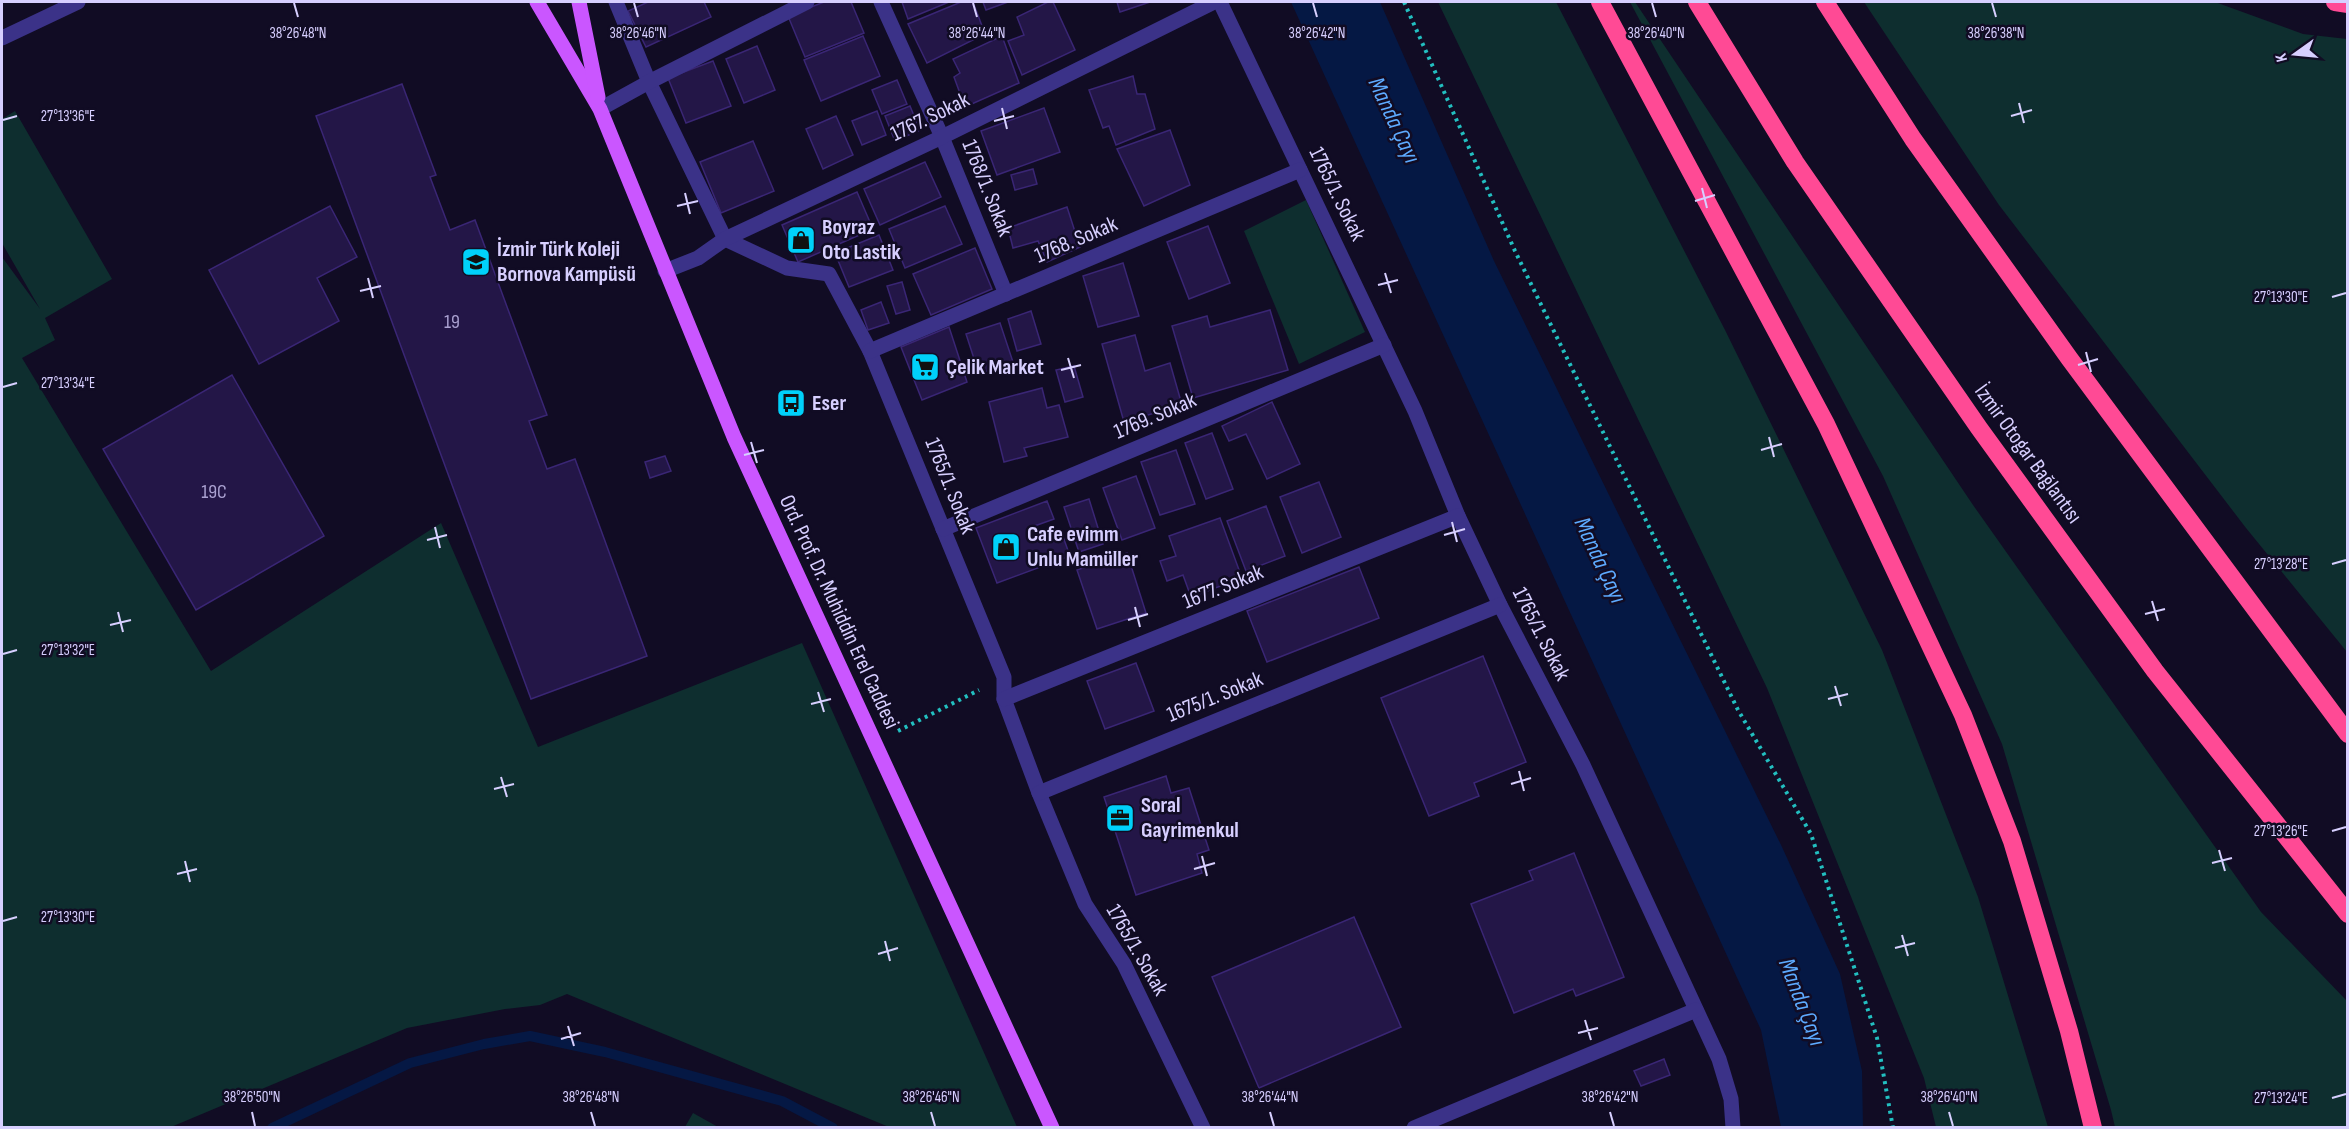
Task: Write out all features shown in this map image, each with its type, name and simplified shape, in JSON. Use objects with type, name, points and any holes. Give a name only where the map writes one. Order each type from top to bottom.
[{"type":"highway","points":[[1600,2],[1826,424],[1963,716],[2012,841],[2069,1031],[2093,1128]]},
{"type":"highway","name":"İzmir Otogar Bağlantısı","points":[[1697,2],[1795,162],[1979,429],[2154,671],[2348,914]]},
{"type":"highway","points":[[1825,2],[1913,140],[2069,358],[2348,734]]},
{"type":"highway","points":[[2335,2],[2348,4]]},
{"type":"main road","name":"Ord. Prof. Dr. Muhiddin Erel Caddesi","points":[[537,2],[600,109],[734,437],[1052,1128]]},
{"type":"main road","name":"Ord. Prof. Dr. Muhiddin Erel Caddesi","points":[[579,2],[600,109]]},
{"type":"street","points":[[2,38],[78,2]]},
{"type":"street","points":[[616,2],[649,82],[725,239]]},
{"type":"street","points":[[600,109],[807,2]]},
{"type":"street","name":"1768/1. Sokak","points":[[881,2],[942,137],[1006,294]]},
{"type":"street","name":"1767. Sokak","points":[[665,271],[698,258],[725,239],[942,137],[1214,2]]},
{"type":"street","name":"1765/1. Sokak","points":[[1220,2],[1415,411],[1458,516],[1500,605],[1583,765],[1719,1059],[1731,1099],[1732,1128]]},
{"type":"street","name":"1768. Sokak","points":[[870,351],[1300,170]]},
{"type":"street","name":"1765/1. Sokak","points":[[725,239],[787,268],[829,274],[870,351],[1004,677],[1004,699]]},
{"type":"street","name":"1769. Sokak","points":[[943,529],[1384,345]]},
{"type":"street","name":"1677. Sokak","points":[[1004,699],[1458,516]]},
{"type":"street","name":"1675/1. Sokak","points":[[1039,793],[1500,605]]},
{"type":"street","points":[[1004,699],[1039,793]]},
{"type":"street","name":"1765/1. Sokak","points":[[1039,793],[1085,904],[1124,964],[1203,1128]]},
{"type":"street","points":[[1414,1128],[1696,1010]]},
{"type":"path","points":[[1404,2],[1515,251],[1732,700],[1811,834],[1877,1038],[1893,1128]]},
{"type":"path","points":[[875,743],[1004,677]]},
{"type":"green space","points":[[1438,2],[1556,2],[1725,330],[1882,650],[1978,897],[2048,1127],[1936,1127],[1924,1078],[1767,688]]},
{"type":"green space","points":[[1630,2],[1635,2],[1973,505],[2261,912],[2347,1001],[2347,1127],[2115,1127],[2002,744],[1883,476]]},
{"type":"green space","points":[[1864,2],[2215,2],[2303,34],[2347,39],[2347,652],[2246,528],[1999,205]]},
{"type":"green space","points":[[15,111],[112,279],[45,318],[55,340],[22,358],[211,671],[441,523],[538,747],[802,643],[1017,1127],[889,1127],[567,994],[540,1005],[505,1009],[407,1028],[171,1127],[2,1127],[2,257],[40,309],[2,243],[2,119]]},
{"type":"green space","points":[[1306,200],[1365,332],[1299,364],[1244,231]]},
{"type":"green space","points":[[693,1113],[718,1127],[685,1127]]},
{"type":"water","name":"Manda Çayı","points":[[1291,2],[1380,2],[1494,261],[1782,847],[1840,974],[1862,1071],[1863,1127],[1781,1127],[1761,1030]]},
{"type":"building","points":[[648,2],[704,2],[711,17],[646,47],[628,11]]},
{"type":"building","points":[[824,2],[851,2],[864,33],[805,57],[788,16]]},
{"type":"building","points":[[902,2],[949,2],[908,19]]},
{"type":"building","points":[[961,2],[973,2],[985,34],[927,63],[908,24]]},
{"type":"building","points":[[983,2],[1008,2],[986,10]]},
{"type":"building","points":[[1048,2],[1053,2],[1075,50],[1022,75],[1008,41],[1024,35],[1017,17]]},
{"type":"building","points":[[1117,2],[1150,2],[1120,12]]},
{"type":"building","points":[[863,36],[880,76],[821,101],[804,60]]},
{"type":"building","points":[[1002,36],[1019,83],[965,107],[954,77],[960,73],[953,59]]},
{"type":"building","points":[[757,46],[775,90],[744,103],[726,59]]},
{"type":"building","points":[[713,61],[731,106],[686,123],[668,78]]},
{"type":"building","points":[[1133,76],[1137,94],[1145,94],[1155,129],[1116,145],[1109,126],[1103,128],[1089,90]]},
{"type":"building","points":[[897,80],[907,104],[882,114],[872,90]]},
{"type":"building","points":[[402,84],[436,175],[430,177],[450,230],[475,220],[547,415],[529,421],[547,469],[575,459],[647,656],[531,699],[316,116]]},
{"type":"building","points":[[910,106],[920,130],[895,141],[885,116]]},
{"type":"building","points":[[1044,108],[1060,152],[997,175],[981,131]]},
{"type":"building","points":[[877,111],[886,135],[862,145],[852,121]]},
{"type":"building","points":[[836,116],[853,155],[823,169],[806,129]]},
{"type":"building","points":[[1170,130],[1190,185],[1144,206],[1117,149]]},
{"type":"building","points":[[753,141],[774,191],[721,213],[700,162]]},
{"type":"building","points":[[925,162],[941,197],[880,225],[864,189]]},
{"type":"building","points":[[1033,169],[1037,184],[1015,190],[1011,175]]},
{"type":"building","points":[[857,192],[873,229],[798,262],[782,225]]},
{"type":"building","points":[[330,206],[357,257],[317,278],[339,321],[259,364],[209,270]]},
{"type":"building","points":[[945,206],[962,244],[905,268],[889,229]]},
{"type":"building","points":[[1067,207],[1080,247],[1047,262],[1038,241],[1013,248],[1008,228]]},
{"type":"building","points":[[1208,226],[1230,283],[1189,299],[1167,242]]},
{"type":"building","points":[[879,235],[893,270],[849,287],[835,253]]},
{"type":"building","points":[[975,248],[992,289],[931,315],[913,274]]},
{"type":"building","points":[[1123,263],[1139,316],[1098,327],[1083,276]]},
{"type":"building","points":[[902,282],[910,310],[896,314],[887,286]]},
{"type":"building","points":[[881,302],[889,323],[868,330],[861,310]]},
{"type":"building","points":[[1270,310],[1288,370],[1193,398],[1172,326],[1207,316],[1210,327]]},
{"type":"building","points":[[1031,311],[1041,344],[1017,351],[1008,319]]},
{"type":"building","points":[[1000,323],[1013,362],[979,374],[966,334]]},
{"type":"building","points":[[949,327],[967,382],[922,400],[901,347]]},
{"type":"building","points":[[1135,335],[1145,371],[1170,363],[1182,405],[1124,422],[1102,344]]},
{"type":"building","points":[[1074,366],[1083,397],[1065,402],[1056,370]]},
{"type":"building","points":[[232,375],[324,536],[196,610],[103,449]]},
{"type":"building","points":[[1042,388],[1047,408],[1059,405],[1068,437],[1024,448],[1027,456],[1004,462],[989,402]]},
{"type":"building","points":[[1272,402],[1300,464],[1267,479],[1246,434],[1229,441],[1222,426]]},
{"type":"building","points":[[1212,433],[1233,489],[1206,499],[1185,443]]},
{"type":"building","points":[[1176,450],[1195,504],[1160,515],[1141,462]]},
{"type":"building","points":[[665,456],[671,471],[650,478],[645,462]]},
{"type":"building","points":[[1136,476],[1155,528],[1122,540],[1103,488]]},
{"type":"building","points":[[1319,482],[1341,537],[1302,553],[1280,497]]},
{"type":"building","points":[[1089,499],[1103,544],[1079,552],[1064,507]]},
{"type":"building","points":[[1047,501],[1054,519],[1029,528],[1035,541],[1061,531],[1070,556],[997,583],[976,528]]},
{"type":"building","points":[[1266,506],[1285,556],[1246,571],[1227,521]]},
{"type":"building","points":[[1220,518],[1242,578],[1191,597],[1183,575],[1167,581],[1160,561],[1176,556],[1169,536]]},
{"type":"building","points":[[1127,553],[1146,613],[1097,629],[1077,570]]},
{"type":"building","points":[[1359,567],[1379,618],[1267,662],[1247,611]]},
{"type":"building","points":[[1483,656],[1526,762],[1474,783],[1479,796],[1429,816],[1381,698]]},
{"type":"building","points":[[1136,663],[1154,711],[1105,729],[1087,681]]},
{"type":"building","points":[[1166,776],[1171,793],[1189,788],[1209,850],[1197,854],[1202,873],[1136,895],[1104,797]]},
{"type":"building","points":[[1574,853],[1624,977],[1576,996],[1573,989],[1514,1013],[1471,904],[1533,880],[1529,871]]},
{"type":"building","points":[[1354,917],[1401,1027],[1259,1088],[1212,977]]},
{"type":"building","points":[[1664,1059],[1670,1075],[1641,1086],[1634,1071]]},
{"type":"waterway","points":[[272,1128],[410,1063],[484,1044],[530,1036],[605,1052],[782,1101],[833,1128]]},
{"type":"place","name":"Boyraz Oto Lastik","points":[[801,240]]},
{"type":"place","name":"İzmir Türk Koleji Bornova Kampüsü","points":[[476,262]]},
{"type":"place","name":"Çelik Market","points":[[925,367]]},
{"type":"place","name":"Eser","points":[[791,403]]},
{"type":"place","name":"Cafe evimm Unlu Mamüller","points":[[1006,547]]},
{"type":"place","name":"Soral Gayrimenkul","points":[[1120,818]]}]
